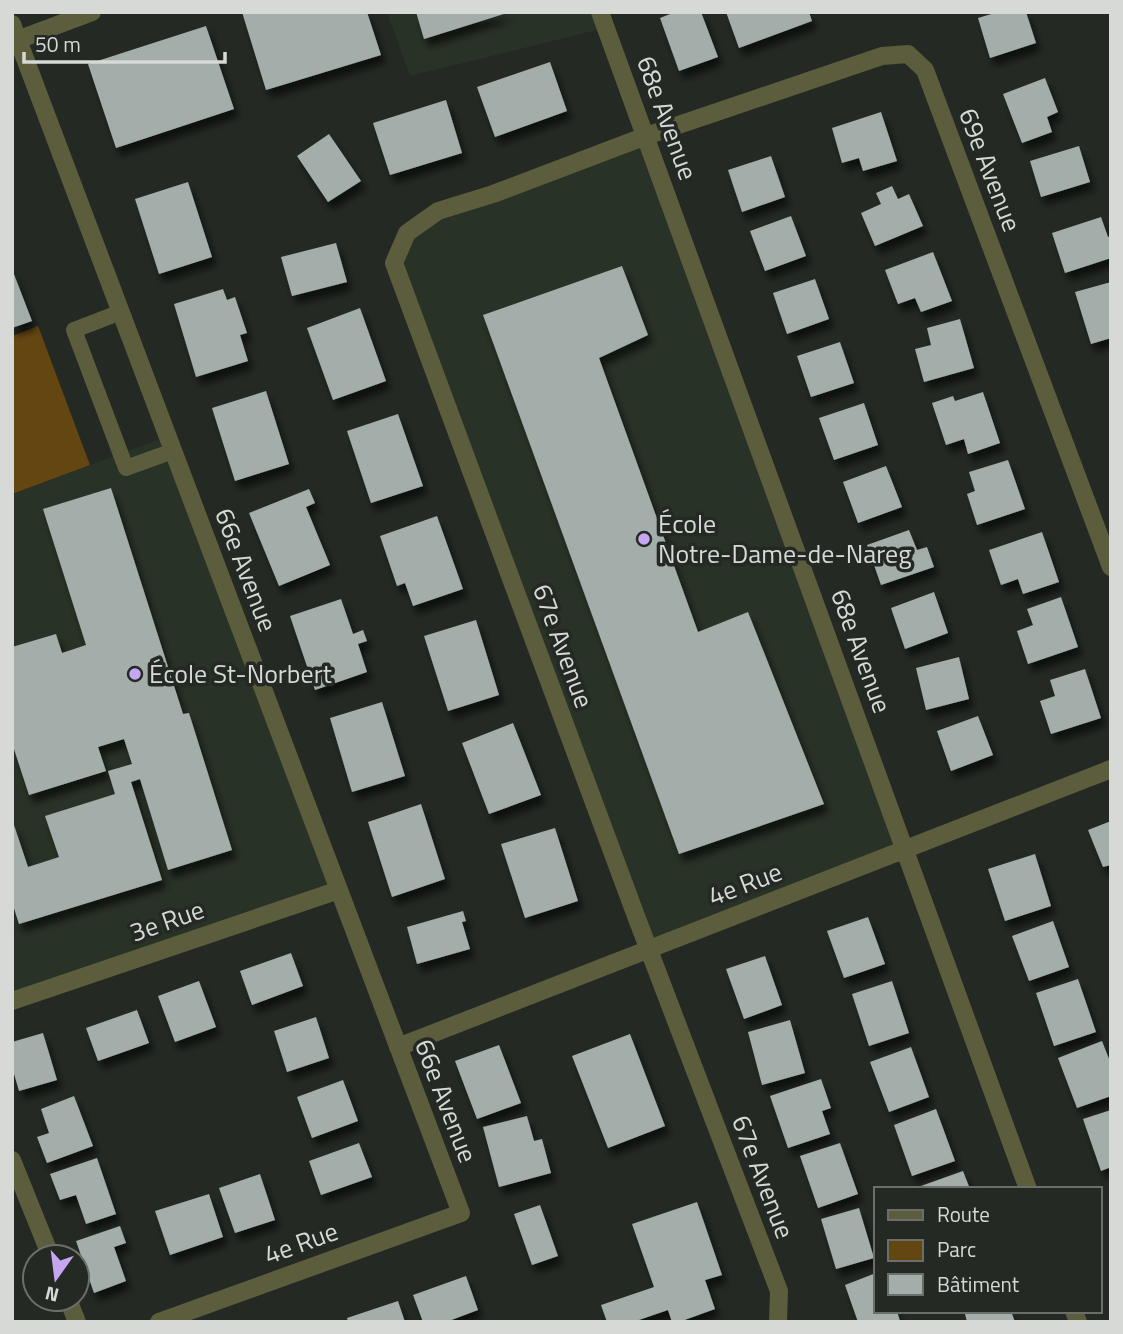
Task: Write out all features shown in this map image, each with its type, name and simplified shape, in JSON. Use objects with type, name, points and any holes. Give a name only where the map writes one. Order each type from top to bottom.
[{"type":"street","points":[[14,36],[92,12]]},
{"type":"street","name":"68e Avenue","points":[[600,12],[1027,1187]]},
{"type":"street","name":"66e Avenue","points":[[14,36],[461,1213]]},
{"type":"street","name":"69e Avenue","points":[[646,136],[882,56],[908,54],[925,70],[1111,567]]},
{"type":"street","name":"67e Avenue","points":[[646,136],[493,194],[438,211],[407,233],[394,263],[648,949],[779,1292],[778,1322]]},
{"type":"street","name":"4e Rue","points":[[398,1047],[1111,769]]},
{"type":"street","name":"3e Rue","points":[[12,1001],[339,890]]},
{"type":"street","points":[[12,1160],[45,1243]]},
{"type":"street","name":"4e Rue","points":[[159,1322],[461,1213]]},
{"type":"lane","points":[[121,312],[74,330],[121,456],[126,468],[173,451]]},
{"type":"shaded area","points":[[387,12],[600,12],[605,28],[410,76]]},
{"type":"shaded area","name":"École Notre-Dame-de-Nareg","points":[[646,136],[905,850],[648,949],[394,263],[407,233]]},
{"type":"shaded area","name":"École St-Norbert","points":[[168,436],[339,890],[12,1001],[12,494]]},
{"type":"green space","points":[[38,326],[90,465],[12,494],[12,336]]},
{"type":"building","points":[[242,12],[367,12],[381,55],[266,90]]},
{"type":"building","points":[[416,12],[507,12],[507,13],[424,39]]},
{"type":"building","points":[[675,12],[701,12],[718,57],[679,71],[660,18]]},
{"type":"building","points":[[726,12],[809,12],[812,21],[739,48]]},
{"type":"building","points":[[998,12],[1026,12],[1036,43],[990,58],[978,18]]},
{"type":"building","points":[[206,26],[234,109],[116,148],[88,64]]},
{"type":"building","points":[[550,62],[567,111],[495,137],[477,87]]},
{"type":"building","points":[[1045,78],[1058,112],[1047,117],[1052,132],[1022,143],[1003,94]]},
{"type":"building","points":[[446,100],[462,153],[390,175],[373,123]]},
{"type":"building","points":[[881,112],[897,161],[863,171],[859,158],[842,163],[832,128]]},
{"type":"building","points":[[329,134],[361,181],[328,202],[297,156]]},
{"type":"building","points":[[1079,146],[1090,182],[1041,197],[1030,161]]},
{"type":"building","points":[[771,156],[785,197],[742,212],[728,170]]},
{"type":"building","points":[[188,182],[212,257],[159,274],[135,199]]},
{"type":"building","points":[[892,186],[898,199],[909,194],[923,226],[875,246],[861,213],[881,204],[876,193]]},
{"type":"building","points":[[791,216],[806,256],[765,271],[750,231]]},
{"type":"building","points":[[1101,217],[1108,237],[1111,236],[1111,258],[1065,273],[1052,233]]},
{"type":"building","points":[[336,243],[347,282],[292,296],[281,257]]},
{"type":"building","points":[[933,252],[952,301],[921,312],[915,298],[898,304],[885,270]]},
{"type":"building","points":[[622,266],[648,335],[599,358],[698,632],[748,612],[824,804],[679,854],[483,315]]},
{"type":"building","points":[[12,269],[32,321],[12,328]]},
{"type":"building","points":[[815,279],[829,319],[787,334],[773,293]]},
{"type":"building","points":[[1111,282],[1111,338],[1091,344],[1075,292]]},
{"type":"building","points":[[223,289],[227,300],[235,297],[247,333],[240,335],[248,361],[196,377],[174,304]]},
{"type":"building","points":[[360,308],[386,381],[333,400],[307,328]]},
{"type":"building","points":[[960,319],[974,368],[924,382],[915,349],[931,345],[927,328]]},
{"type":"building","points":[[840,342],[854,383],[811,397],[797,356]]},
{"type":"building","points":[[266,391],[289,464],[235,481],[212,408]]},
{"type":"building","points":[[983,392],[1000,443],[968,454],[964,439],[946,445],[932,403],[953,396],[955,401]]},
{"type":"building","points":[[864,403],[878,445],[834,460],[819,418]]},
{"type":"building","points":[[398,414],[423,486],[371,503],[347,431]]},
{"type":"building","points":[[1008,460],[1025,509],[977,525],[967,494],[975,491],[969,472]]},
{"type":"building","points":[[886,466],[902,507],[858,523],[843,482]]},
{"type":"building","points":[[111,488],[183,714],[189,713],[232,850],[168,870],[140,779],[131,782],[162,880],[19,924],[12,902],[12,819],[28,867],[59,857],[45,816],[115,794],[108,771],[132,764],[124,739],[98,747],[106,771],[29,795],[12,743],[12,647],[56,634],[62,653],[86,645],[43,509]]},
{"type":"building","points":[[309,489],[315,503],[306,507],[330,565],[279,586],[249,513]]},
{"type":"building","points":[[437,516],[463,589],[413,606],[405,583],[397,586],[380,536]]},
{"type":"building","points":[[909,530],[917,550],[927,547],[934,567],[881,585],[867,545]]},
{"type":"building","points":[[1042,532],[1059,582],[1023,594],[1018,579],[1001,585],[989,550]]},
{"type":"building","points":[[934,592],[948,633],[905,649],[891,608]]},
{"type":"building","points":[[1061,597],[1078,647],[1028,664],[1017,631],[1033,625],[1027,609]]},
{"type":"building","points":[[341,599],[353,634],[363,630],[367,641],[358,644],[367,672],[315,690],[290,616]]},
{"type":"building","points":[[476,620],[499,695],[448,711],[424,636]]},
{"type":"building","points":[[959,657],[969,699],[926,710],[916,668]]},
{"type":"building","points":[[1085,669],[1101,718],[1051,734],[1040,701],[1055,696],[1050,680]]},
{"type":"building","points":[[382,702],[405,776],[352,792],[330,718]]},
{"type":"building","points":[[978,716],[993,755],[951,771],[937,731]]},
{"type":"building","points":[[513,723],[541,795],[489,814],[462,743]]},
{"type":"building","points":[[421,804],[445,879],[392,897],[368,822]]},
{"type":"building","points":[[1111,821],[1111,865],[1103,867],[1088,830]]},
{"type":"building","points":[[555,828],[578,901],[525,918],[501,844]]},
{"type":"building","points":[[1035,854],[1051,906],[1005,921],[988,869]]},
{"type":"building","points":[[463,911],[466,921],[462,922],[470,949],[417,964],[407,927]]},
{"type":"building","points":[[868,917],[885,964],[844,978],[827,931]]},
{"type":"building","points":[[1053,921],[1069,967],[1029,981],[1012,936]]},
{"type":"building","points":[[291,953],[303,986],[252,1005],[240,971]]},
{"type":"building","points":[[765,956],[782,1005],[744,1019],[726,969]]},
{"type":"building","points":[[1078,979],[1096,1032],[1054,1046],[1036,993]]},
{"type":"building","points":[[199,981],[216,1027],[175,1042],[158,996]]},
{"type":"building","points":[[892,981],[909,1033],[869,1046],[852,994]]},
{"type":"building","points":[[137,1010],[149,1043],[98,1061],[86,1028]]},
{"type":"building","points":[[316,1017],[329,1058],[287,1072],[274,1031]]},
{"type":"building","points":[[790,1020],[805,1073],[762,1085],[748,1032]]},
{"type":"building","points":[[43,1033],[57,1080],[19,1091],[12,1067],[12,1042]]},
{"type":"building","points":[[630,1034],[665,1126],[608,1148],[572,1056]]},
{"type":"building","points":[[1102,1041],[1111,1064],[1111,1096],[1077,1108],[1058,1058]]},
{"type":"building","points":[[499,1045],[521,1103],[477,1119],[455,1061]]},
{"type":"building","points":[[911,1047],[929,1097],[889,1112],[870,1062]]},
{"type":"building","points":[[821,1079],[831,1108],[822,1111],[830,1134],[788,1148],[770,1096]]},
{"type":"building","points":[[343,1080],[358,1121],[312,1138],[297,1097]]},
{"type":"building","points":[[74,1096],[93,1146],[47,1163],[37,1137],[49,1133],[41,1109]]},
{"type":"building","points":[[936,1109],[955,1161],[912,1176],[894,1125]]},
{"type":"building","points":[[1111,1110],[1111,1167],[1101,1171],[1083,1119]]},
{"type":"building","points":[[527,1116],[534,1141],[542,1139],[551,1173],[499,1187],[483,1127]]},
{"type":"building","points":[[359,1143],[372,1177],[321,1195],[309,1161]]},
{"type":"building","points":[[840,1143],[858,1194],[818,1208],[800,1156]]},
{"type":"building","points":[[97,1158],[116,1214],[86,1224],[76,1195],[60,1200],[50,1174]]},
{"type":"building","points":[[963,1171],[969,1187],[921,1187]]},
{"type":"building","points":[[260,1174],[275,1220],[235,1233],[219,1188]]},
{"type":"building","points":[[209,1194],[223,1237],[170,1255],[155,1211]]},
{"type":"building","points":[[697,1202],[722,1275],[705,1280],[715,1309],[679,1322],[672,1322],[668,1310],[633,1322],[607,1322],[601,1305],[654,1287],[632,1224]]},
{"type":"building","points":[[540,1205],[558,1256],[532,1265],[514,1214]]},
{"type":"building","points":[[859,1208],[874,1258],[836,1269],[821,1219]]},
{"type":"building","points":[[120,1226],[126,1243],[114,1247],[126,1281],[94,1293],[91,1284],[91,1243],[76,1241]]},
{"type":"building","points":[[874,1274],[874,1313],[898,1313],[900,1321],[858,1322],[845,1285]]},
{"type":"building","points":[[466,1276],[478,1310],[446,1322],[423,1322],[413,1295]]},
{"type":"building","points":[[398,1301],[405,1322],[348,1322],[347,1318]]},
{"type":"building","points":[[1012,1313],[1015,1322],[967,1322],[965,1314]]},
{"type":"place","name":"École Notre-Dame-de-Nareg","points":[[644,539]]},
{"type":"place","name":"École St-Norbert","points":[[135,674]]}]
